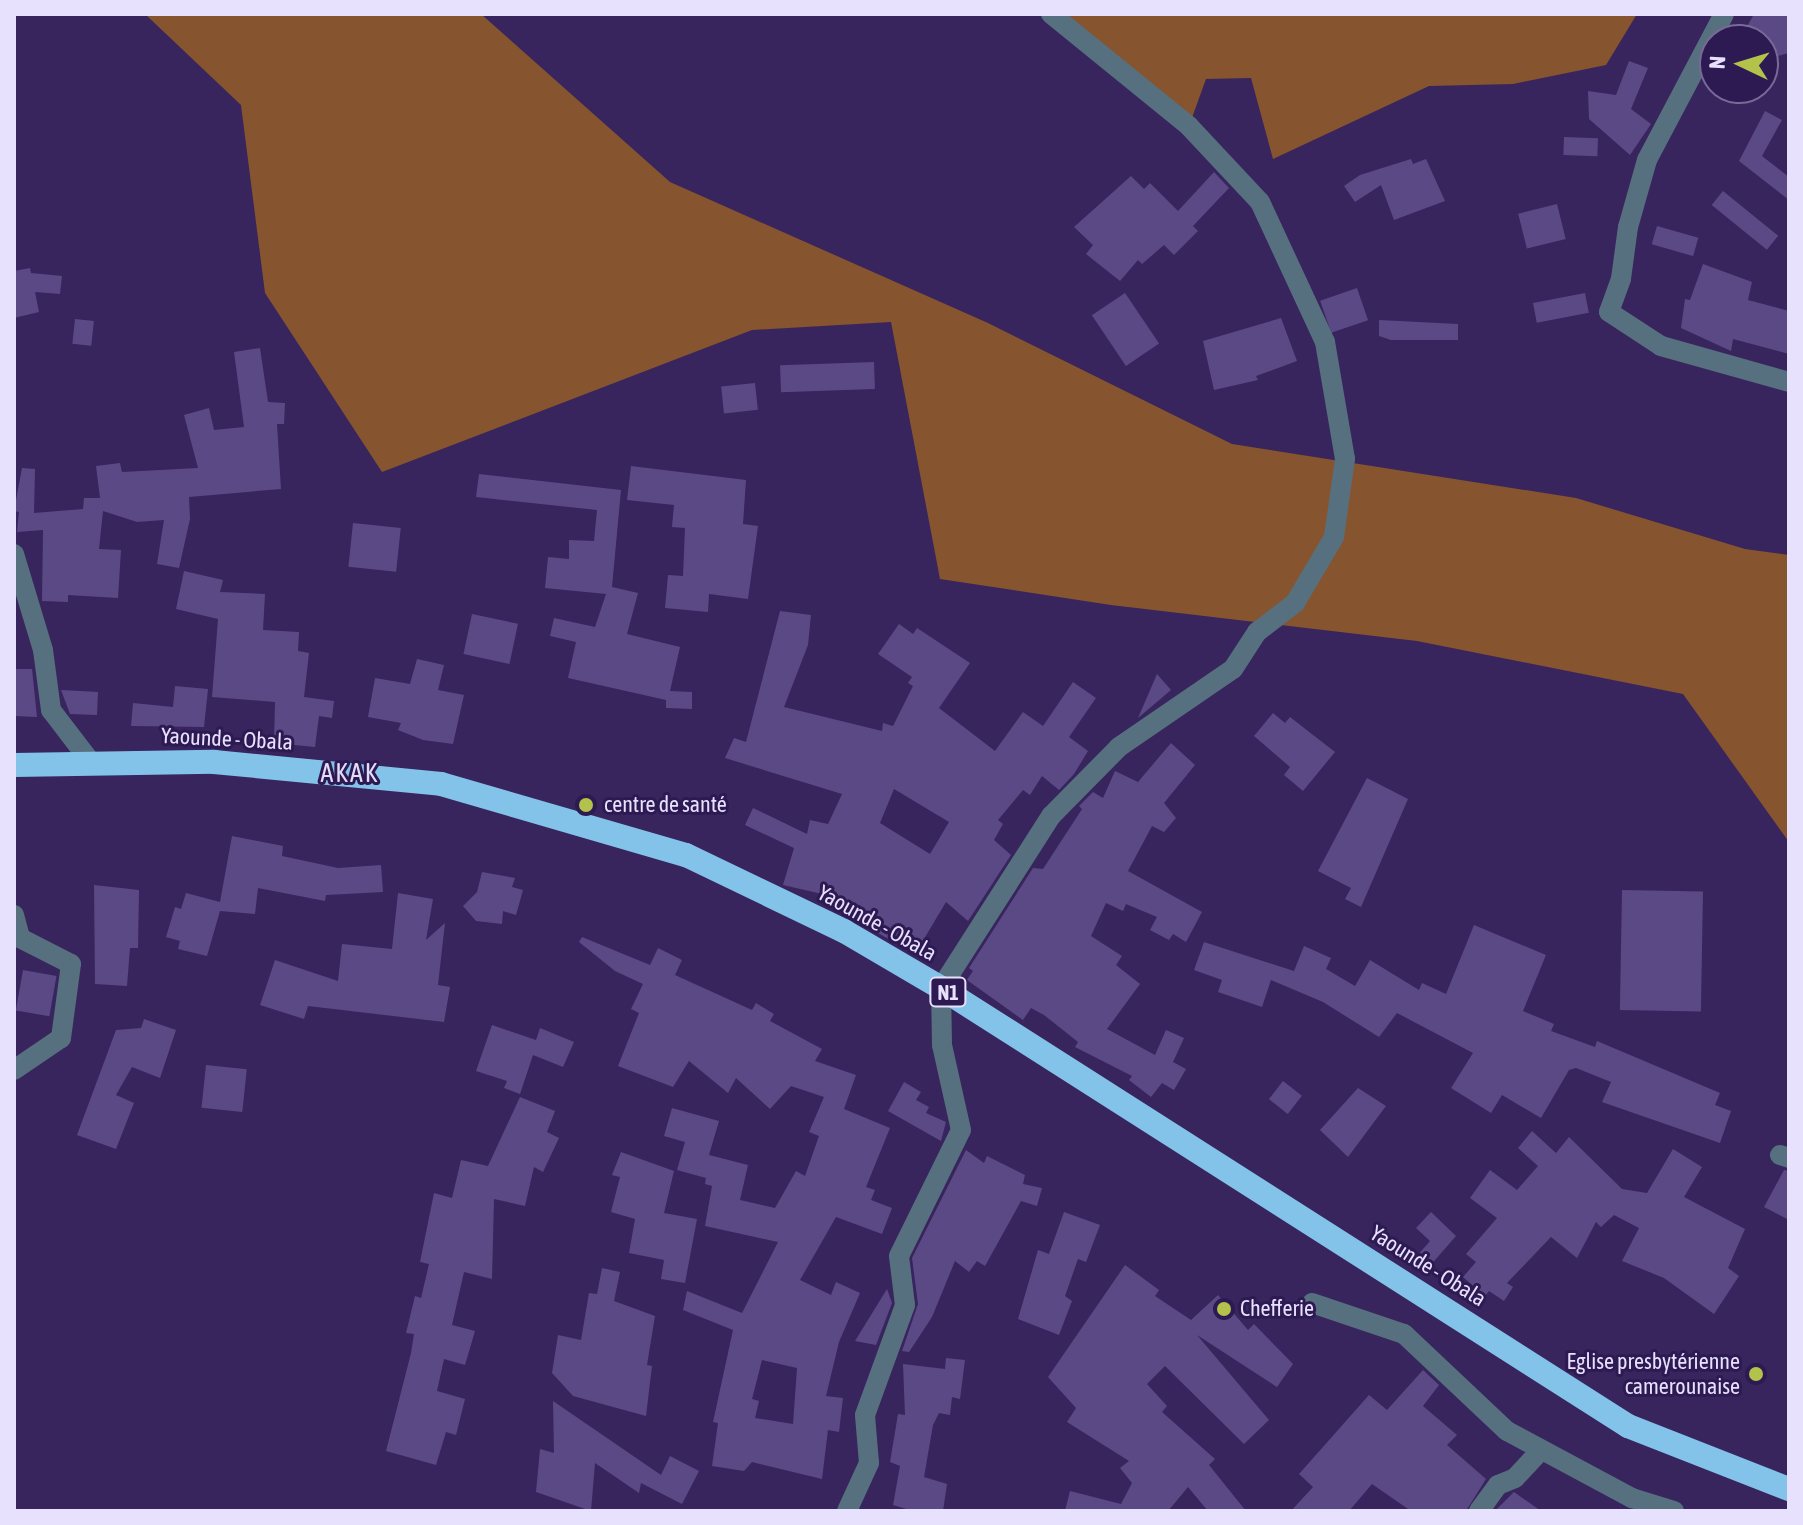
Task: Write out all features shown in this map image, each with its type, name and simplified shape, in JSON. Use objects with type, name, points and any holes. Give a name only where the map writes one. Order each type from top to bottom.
[{"type":"highway","name":"Yaounde - Obala","points":[[14,765],[90,761],[214,762],[441,784],[535,808],[686,855],[844,931],[941,988],[1628,1426],[1789,1489]]},
{"type":"street","points":[[847,1511],[869,1463],[865,1415],[905,1305],[899,1256],[961,1130],[942,1045],[941,988],[1051,816],[1119,747],[1233,669],[1257,632],[1295,603],[1334,537],[1345,459],[1325,342],[1260,202],[1189,126],[1051,14]]},
{"type":"street","points":[[1724,14],[1647,160],[1628,227],[1621,279],[1609,312],[1661,346],[1789,382]]},
{"type":"street","points":[[14,554],[43,650],[51,710],[90,761]]},
{"type":"street","points":[[14,915],[20,938],[71,964],[61,1038],[14,1070]]},
{"type":"street","points":[[1312,1303],[1404,1334],[1507,1431],[1632,1498],[1674,1511]]},
{"type":"street","points":[[1479,1511],[1498,1485],[1515,1478],[1540,1451]]},
{"type":"shaded area","points":[[145,14],[481,14],[670,182],[988,323],[1232,444],[1576,498],[1745,549],[1789,555],[1789,842],[1683,694],[1417,641],[1111,605],[940,579],[891,322],[752,330],[382,472],[265,293],[241,105]]},
{"type":"shaded area","points":[[1051,14],[1637,14],[1606,65],[1513,84],[1429,86],[1273,159],[1251,78],[1206,79],[1189,126]]},
{"type":"building","points":[[1754,14],[1789,14],[1789,53],[1779,56],[1779,24],[1748,24]]},
{"type":"building","points":[[1629,61],[1648,68],[1631,109],[1651,124],[1630,155],[1589,119],[1588,91],[1616,95]]},
{"type":"building","points":[[1765,111],[1782,120],[1762,156],[1789,177],[1789,200],[1739,161]]},
{"type":"building","points":[[1564,137],[1598,138],[1597,156],[1563,155]]},
{"type":"building","points":[[1411,159],[1413,164],[1426,159],[1445,201],[1394,220],[1381,185],[1355,202],[1344,186],[1360,175]]},
{"type":"building","points":[[1214,172],[1229,188],[1193,226],[1198,231],[1174,255],[1164,245],[1142,264],[1138,260],[1120,281],[1086,254],[1093,245],[1074,227],[1131,176],[1144,189],[1150,183],[1178,211]]},
{"type":"building","points":[[1723,191],[1778,236],[1767,250],[1712,205]]},
{"type":"building","points":[[1557,204],[1566,239],[1527,249],[1518,214]]},
{"type":"building","points":[[1657,226],[1698,238],[1693,256],[1652,244]]},
{"type":"building","points":[[1703,264],[1752,282],[1748,300],[1789,311],[1789,354],[1733,339],[1731,351],[1681,328],[1685,299],[1690,300]]},
{"type":"building","points":[[30,268],[31,273],[62,276],[60,294],[35,292],[39,312],[14,318],[14,271]]},
{"type":"building","points":[[1357,288],[1368,320],[1331,333],[1320,301]]},
{"type":"building","points":[[1125,293],[1159,344],[1126,366],[1092,315]]},
{"type":"building","points":[[1585,293],[1589,313],[1537,323],[1533,303]]},
{"type":"building","points":[[1281,318],[1297,361],[1256,376],[1258,380],[1214,390],[1203,341]]},
{"type":"building","points":[[75,319],[94,321],[91,346],[72,344]]},
{"type":"building","points":[[1379,320],[1458,324],[1458,340],[1391,340],[1379,336]]},
{"type":"building","points":[[260,348],[268,402],[285,403],[284,424],[277,424],[281,489],[189,497],[190,519],[179,568],[157,564],[164,520],[137,522],[103,511],[99,549],[121,550],[118,598],[68,595],[68,602],[42,601],[43,530],[17,532],[19,512],[14,511],[22,468],[35,469],[34,513],[83,509],[84,498],[100,498],[96,466],[120,463],[122,472],[198,468],[184,415],[209,408],[214,430],[244,427],[234,352]]},
{"type":"building","points":[[874,362],[875,389],[781,392],[780,365]]},
{"type":"building","points":[[755,383],[758,410],[724,413],[721,387]]},
{"type":"building","points":[[631,466],[746,480],[743,524],[758,526],[748,599],[709,594],[708,612],[665,608],[668,575],[683,576],[685,528],[672,527],[674,505],[627,500]]},
{"type":"building","points":[[479,474],[621,490],[612,587],[638,593],[627,634],[680,647],[670,691],[692,692],[692,709],[666,708],[666,700],[568,678],[576,642],[550,636],[554,618],[595,627],[606,594],[545,588],[548,557],[569,559],[569,540],[594,541],[597,510],[476,497]]},
{"type":"building","points":[[353,523],[401,528],[396,572],[348,567]]},
{"type":"building","points":[[184,571],[223,580],[220,592],[265,594],[263,630],[299,632],[298,651],[309,653],[304,697],[334,701],[332,718],[319,716],[315,747],[274,743],[275,702],[212,697],[218,619],[176,609]]},
{"type":"building","points":[[780,611],[811,615],[808,645],[784,707],[882,731],[883,723],[893,726],[913,686],[908,683],[912,677],[878,654],[899,624],[913,634],[917,628],[970,663],[939,708],[995,751],[1023,712],[1043,726],[1073,682],[1096,698],[1069,737],[1088,751],[1074,774],[1059,790],[1042,776],[1030,795],[1023,790],[998,820],[1003,824],[994,840],[1011,855],[968,921],[946,902],[915,954],[862,924],[868,917],[841,904],[844,899],[783,885],[794,848],[745,825],[753,808],[807,834],[810,820],[828,824],[842,794],[725,758],[734,738],[746,742]],"holes":[[[894,789],[949,822],[930,854],[880,823]]]},
{"type":"building","points":[[472,614],[518,624],[509,664],[463,654]]},
{"type":"building","points":[[417,659],[444,665],[438,690],[464,695],[453,744],[423,740],[398,730],[401,723],[368,717],[375,678],[410,684]]},
{"type":"building","points":[[14,669],[32,669],[37,717],[14,716]]},
{"type":"building","points":[[1157,674],[1171,690],[1138,718]]},
{"type":"building","points":[[175,686],[208,689],[204,727],[131,726],[133,703],[173,707]]},
{"type":"building","points":[[61,690],[98,692],[97,715],[70,714]]},
{"type":"building","points":[[1273,713],[1285,723],[1290,717],[1335,752],[1303,791],[1284,775],[1290,767],[1254,736]]},
{"type":"building","points":[[1171,743],[1195,765],[1164,803],[1176,818],[1164,832],[1152,826],[1128,871],[1202,912],[1186,942],[1173,934],[1169,940],[1150,930],[1157,917],[1126,904],[1123,911],[1106,903],[1091,936],[1122,956],[1116,965],[1140,984],[1107,1029],[1155,1055],[1166,1030],[1184,1038],[1173,1062],[1186,1069],[1174,1090],[1162,1083],[1151,1097],[1129,1080],[1132,1076],[1075,1047],[1078,1042],[1044,1015],[1031,1008],[1023,1020],[967,980],[973,971],[969,968],[1033,868],[1043,869],[1082,809],[1079,806],[1093,792],[1103,798],[1115,771],[1138,782]]},
{"type":"building","points":[[1367,778],[1408,799],[1361,907],[1345,899],[1351,888],[1318,871]]},
{"type":"building","points":[[232,836],[283,846],[282,856],[338,868],[381,865],[383,892],[326,895],[325,901],[258,888],[255,914],[220,911],[207,956],[178,949],[180,941],[166,937],[175,907],[181,909],[186,893],[220,902]]},
{"type":"building","points":[[482,872],[515,878],[512,887],[523,890],[516,915],[503,911],[502,924],[476,921],[463,906],[477,892]]},
{"type":"building","points":[[94,885],[139,890],[138,948],[130,948],[127,986],[95,984]]},
{"type":"building","points":[[1622,890],[1703,891],[1701,1011],[1620,1010]]},
{"type":"building","points":[[398,893],[433,899],[426,940],[445,923],[438,985],[450,987],[444,1022],[308,1006],[304,1019],[260,1005],[275,960],[338,981],[342,944],[392,949]]},
{"type":"building","points":[[1474,925],[1546,955],[1523,1011],[1554,1024],[1551,1031],[1595,1047],[1597,1041],[1720,1093],[1715,1105],[1731,1111],[1720,1143],[1602,1102],[1611,1082],[1576,1068],[1569,1070],[1541,1118],[1502,1095],[1491,1113],[1451,1088],[1473,1053],[1397,1013],[1379,1037],[1323,1002],[1271,980],[1262,1007],[1218,992],[1222,980],[1194,970],[1204,942],[1294,971],[1304,946],[1331,958],[1326,969],[1355,986],[1370,960],[1419,990],[1422,983],[1446,994]]},
{"type":"building","points":[[582,937],[650,965],[658,948],[682,960],[675,975],[752,1010],[756,1003],[774,1014],[770,1021],[822,1049],[815,1061],[856,1075],[844,1109],[890,1128],[866,1187],[875,1190],[871,1200],[892,1208],[882,1234],[836,1217],[800,1280],[831,1295],[836,1282],[860,1293],[839,1342],[826,1396],[843,1398],[839,1432],[828,1430],[822,1479],[752,1462],[744,1471],[712,1466],[718,1423],[713,1422],[733,1330],[683,1310],[687,1291],[742,1313],[778,1242],[705,1226],[712,1186],[705,1184],[706,1178],[677,1170],[685,1142],[664,1136],[672,1108],[719,1121],[709,1155],[748,1165],[740,1200],[775,1208],[796,1171],[805,1176],[819,1136],[809,1132],[824,1097],[791,1086],[770,1109],[736,1078],[728,1093],[689,1061],[673,1087],[618,1066],[639,1013],[631,1009],[643,984],[615,971],[579,942]],"holes":[[[762,1360],[797,1368],[793,1424],[755,1418],[759,1401],[752,1399]]]},
{"type":"building","points":[[23,970],[56,976],[49,1016],[16,1010]]},
{"type":"building","points":[[144,1019],[176,1030],[160,1078],[132,1067],[116,1095],[134,1103],[116,1149],[77,1135],[116,1030],[141,1028]]},
{"type":"building","points":[[492,1025],[536,1040],[540,1028],[574,1042],[563,1067],[533,1055],[520,1094],[504,1088],[507,1081],[476,1071]]},
{"type":"building","points":[[206,1065],[247,1069],[242,1112],[202,1108]]},
{"type":"building","points":[[1283,1081],[1302,1096],[1288,1114],[1269,1099]]},
{"type":"building","points":[[904,1082],[921,1092],[916,1100],[929,1107],[926,1113],[946,1122],[941,1141],[888,1111]]},
{"type":"building","points":[[1358,1088],[1386,1106],[1348,1157],[1320,1130]]},
{"type":"building","points":[[520,1097],[555,1111],[547,1132],[559,1138],[543,1172],[534,1167],[525,1206],[494,1199],[492,1279],[464,1272],[452,1325],[475,1331],[465,1365],[444,1359],[437,1391],[465,1399],[456,1435],[446,1432],[436,1465],[386,1451],[411,1353],[414,1334],[406,1333],[415,1296],[421,1298],[429,1264],[420,1262],[434,1193],[452,1198],[461,1160],[488,1166]]},
{"type":"building","points":[[1532,1131],[1556,1153],[1569,1137],[1622,1189],[1647,1193],[1673,1149],[1702,1167],[1684,1197],[1745,1229],[1728,1268],[1739,1276],[1714,1314],[1664,1278],[1622,1261],[1639,1228],[1614,1215],[1601,1227],[1596,1222],[1577,1258],[1551,1237],[1507,1283],[1513,1287],[1504,1301],[1489,1291],[1485,1296],[1463,1277],[1476,1262],[1466,1254],[1497,1218],[1470,1198],[1490,1170],[1517,1190],[1538,1166],[1518,1148]]},
{"type":"building","points":[[966,1150],[984,1163],[987,1156],[1025,1175],[1023,1184],[1042,1188],[1037,1206],[1021,1201],[985,1266],[977,1261],[969,1272],[955,1261],[932,1317],[909,1352],[902,1351],[918,1304],[912,1258]]},
{"type":"building","points":[[621,1152],[674,1171],[664,1213],[697,1219],[685,1283],[661,1279],[664,1260],[629,1253],[635,1219],[611,1212],[620,1177],[612,1175]]},
{"type":"building","points":[[1784,1170],[1789,1171],[1789,1220],[1764,1207]]},
{"type":"building","points":[[1064,1212],[1100,1225],[1086,1262],[1078,1259],[1065,1296],[1072,1301],[1059,1335],[1018,1319],[1038,1250],[1049,1254]]},
{"type":"building","points":[[1431,1212],[1456,1236],[1429,1267],[1417,1256],[1430,1241],[1416,1228]]},
{"type":"building","points":[[1125,1265],[1159,1290],[1155,1296],[1191,1320],[1218,1295],[1248,1330],[1254,1324],[1293,1364],[1277,1387],[1197,1335],[1269,1420],[1244,1444],[1165,1366],[1147,1384],[1167,1406],[1162,1412],[1215,1459],[1209,1465],[1246,1511],[1208,1511],[1188,1487],[1168,1511],[1065,1511],[1070,1491],[1121,1504],[1132,1483],[1120,1468],[1129,1461],[1067,1422],[1076,1408],[1048,1377]]},
{"type":"building","points":[[602,1268],[620,1272],[614,1301],[655,1316],[647,1365],[652,1366],[646,1416],[573,1396],[552,1373],[558,1335],[581,1340],[589,1293],[597,1294]]},
{"type":"building","points":[[887,1289],[892,1303],[876,1345],[855,1341]]},
{"type":"building","points":[[946,1358],[965,1360],[960,1399],[952,1397],[950,1415],[939,1413],[933,1425],[924,1477],[947,1484],[943,1511],[913,1511],[893,1505],[900,1466],[890,1462],[898,1414],[905,1415],[903,1364],[945,1369]]},
{"type":"building","points":[[1423,1370],[1439,1385],[1423,1406],[1457,1435],[1447,1445],[1486,1479],[1466,1511],[1411,1511],[1372,1484],[1349,1511],[1291,1511],[1313,1487],[1299,1474],[1369,1395],[1387,1410]]},
{"type":"building","points":[[553,1401],[661,1475],[670,1456],[699,1471],[682,1504],[641,1483],[639,1493],[595,1463],[591,1511],[536,1492],[540,1449],[554,1453]]},
{"type":"building","points":[[1514,1492],[1541,1511],[1495,1511]]},
{"type":"place","name":"centre de santé","points":[[586,805]]},
{"type":"place","name":"Chefferie","points":[[1224,1309]]},
{"type":"place","name":"Eglise presbytérienne camerounaise","points":[[1756,1374]]},
{"type":"district","name":"AKAK","points":[[350,774]]}]
